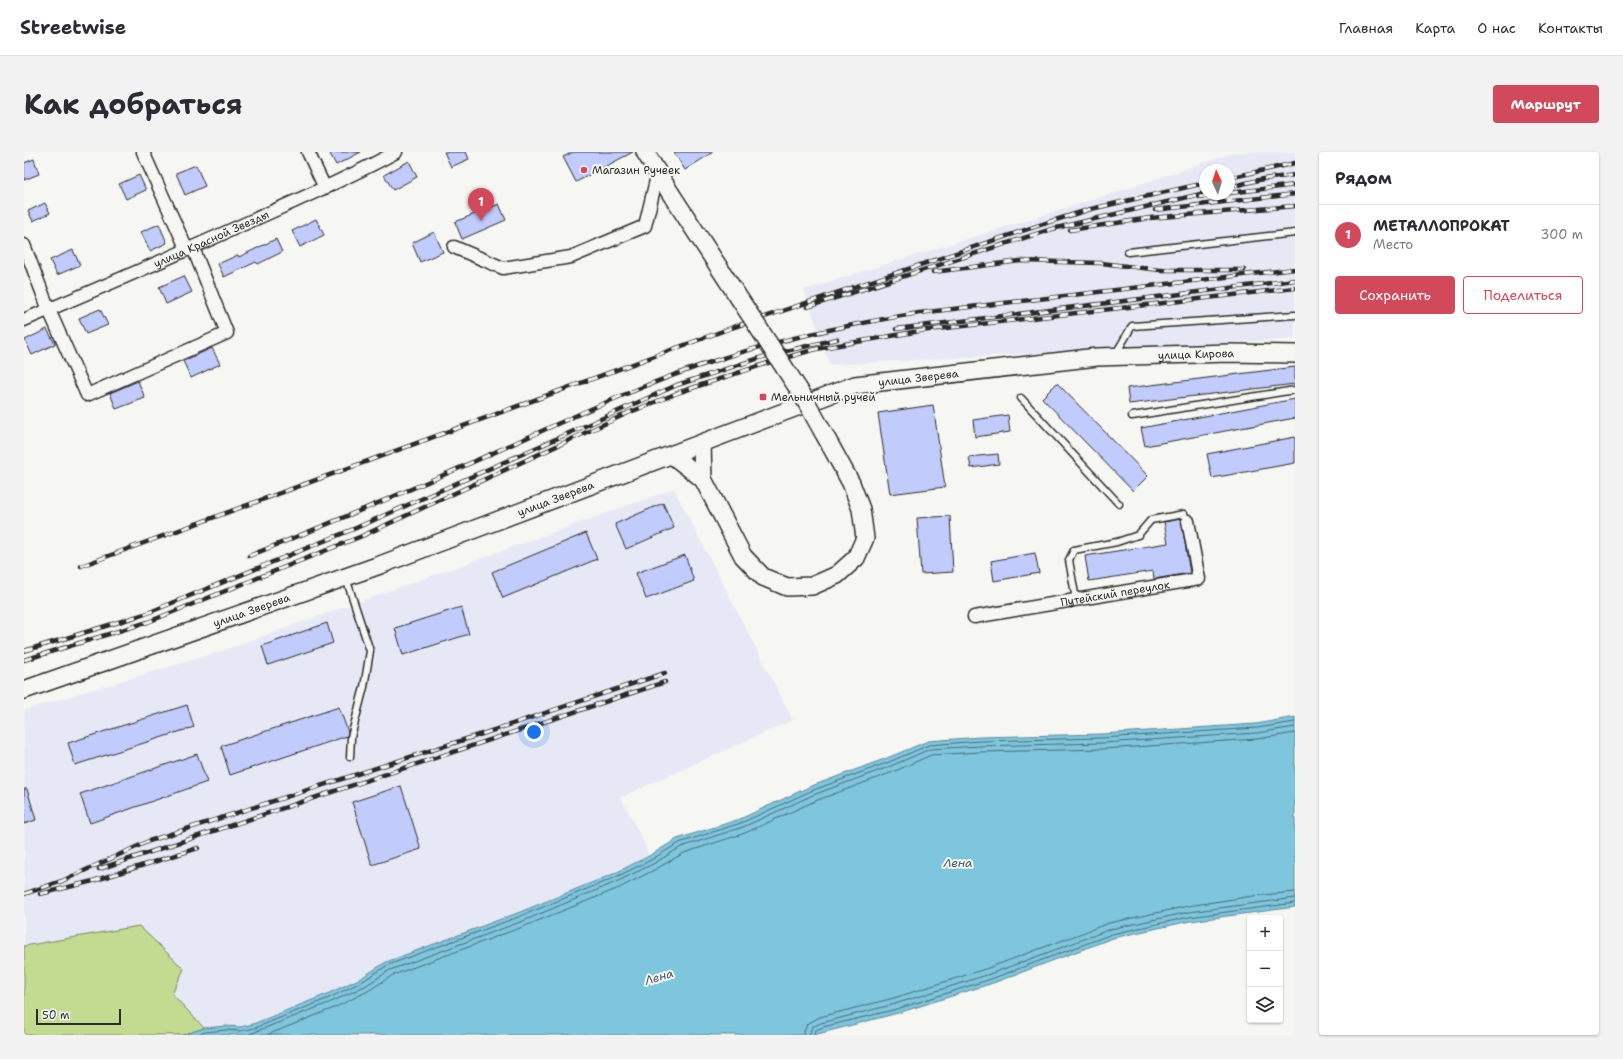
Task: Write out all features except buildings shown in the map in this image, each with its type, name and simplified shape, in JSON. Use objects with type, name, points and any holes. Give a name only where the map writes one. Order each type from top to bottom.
[{"type":"main road","points":[[646,152],[671,194],[803,396],[851,482],[861,508],[865,538],[856,558],[837,575],[812,586],[787,588],[763,576],[743,556],[703,479],[672,455]]},
{"type":"main road","name":"улица Кирова","points":[[1106,357],[1229,353],[1295,354]]},
{"type":"main road","name":"улица Зверева","points":[[24,690],[346,577],[856,385],[1106,357]]},
{"type":"main road","points":[[702,444],[703,479]]},
{"type":"street","points":[[24,246],[49,310],[87,395],[227,333],[190,249],[143,152]]},
{"type":"street","points":[[308,152],[325,188]]},
{"type":"street","name":"улица Красной Звезды","points":[[24,320],[190,249],[361,172],[396,152]]},
{"type":"street","points":[[454,247],[503,268],[571,257],[644,226],[658,172]]},
{"type":"street","name":"Путейский переулок","points":[[974,617],[1199,579],[1188,521]]},
{"type":"lane","points":[[1128,252],[1295,233]]},
{"type":"lane","points":[[1106,357],[1132,326],[1295,315]]},
{"type":"lane","points":[[1132,416],[1295,390]]},
{"type":"lane","points":[[1021,398],[1119,504]]},
{"type":"lane","points":[[1076,600],[1068,560],[1074,550],[1117,542],[1138,535],[1151,520],[1184,514],[1188,521]]},
{"type":"lane","points":[[346,577],[370,651],[364,687],[351,737],[350,757]]},
{"type":"shaded area","points":[[1236,152],[1295,152],[1295,339],[830,365],[804,290],[1120,191],[1199,164],[1199,200],[1235,200],[1235,164],[1200,164]]},
{"type":"shaded area","points":[[674,489],[793,720],[621,797],[649,856],[613,874],[520,912],[386,962],[361,978],[327,994],[253,1024],[240,1027],[226,1026],[204,1028],[172,994],[139,926],[24,946],[24,710],[219,652]]},
{"type":"green space","points":[[139,926],[184,969],[172,994],[204,1028],[183,1035],[24,1035],[24,946]]},
{"type":"water","name":"Лена","points":[[1295,717],[1295,907],[1190,921],[1113,938],[993,983],[898,1013],[814,1035],[183,1035],[204,1028],[226,1026],[240,1027],[253,1024],[327,994],[361,978],[386,962],[520,912],[613,874],[649,856],[677,839],[740,819],[809,787],[928,741],[980,737],[1102,734],[1256,724]]},
{"type":"railway","points":[[1235,177],[1295,163]]},
{"type":"railway","points":[[1235,186],[1263,179],[1295,175]]},
{"type":"railway","points":[[81,566],[731,328],[1091,209],[1199,184]]},
{"type":"railway","points":[[1235,192],[1295,185]]},
{"type":"railway","points":[[807,307],[1052,229],[1199,194]]},
{"type":"railway","points":[[1155,210],[1295,194]]},
{"type":"railway","points":[[1070,230],[1150,218],[1295,206]]},
{"type":"railway","points":[[933,272],[1020,261],[1101,263],[1160,270],[1244,270]]},
{"type":"railway","points":[[249,556],[324,526],[650,384],[720,359],[769,344],[843,327],[919,313],[1295,269]]},
{"type":"railway","points":[[896,329],[1295,280]]},
{"type":"railway","points":[[24,660],[148,622],[362,536],[628,413],[680,392],[771,362],[816,349],[920,331],[1295,288]]},
{"type":"railway","points":[[24,651],[145,614],[356,528],[677,385],[769,355],[837,339]]},
{"type":"railway","points":[[24,894],[62,881],[149,841],[485,733],[665,673]]},
{"type":"railway","points":[[99,869],[665,682]]},
{"type":"railway","points":[[40,894],[93,881],[198,848]]},
{"type":"place","name":"Магазин Ручеек","points":[[584,170]]},
{"type":"place","name":"МЕТАЛЛОПРОКАТ","points":[[481,221]]},
{"type":"place","name":"Мельничный ручей","points":[[763,397]]}]
